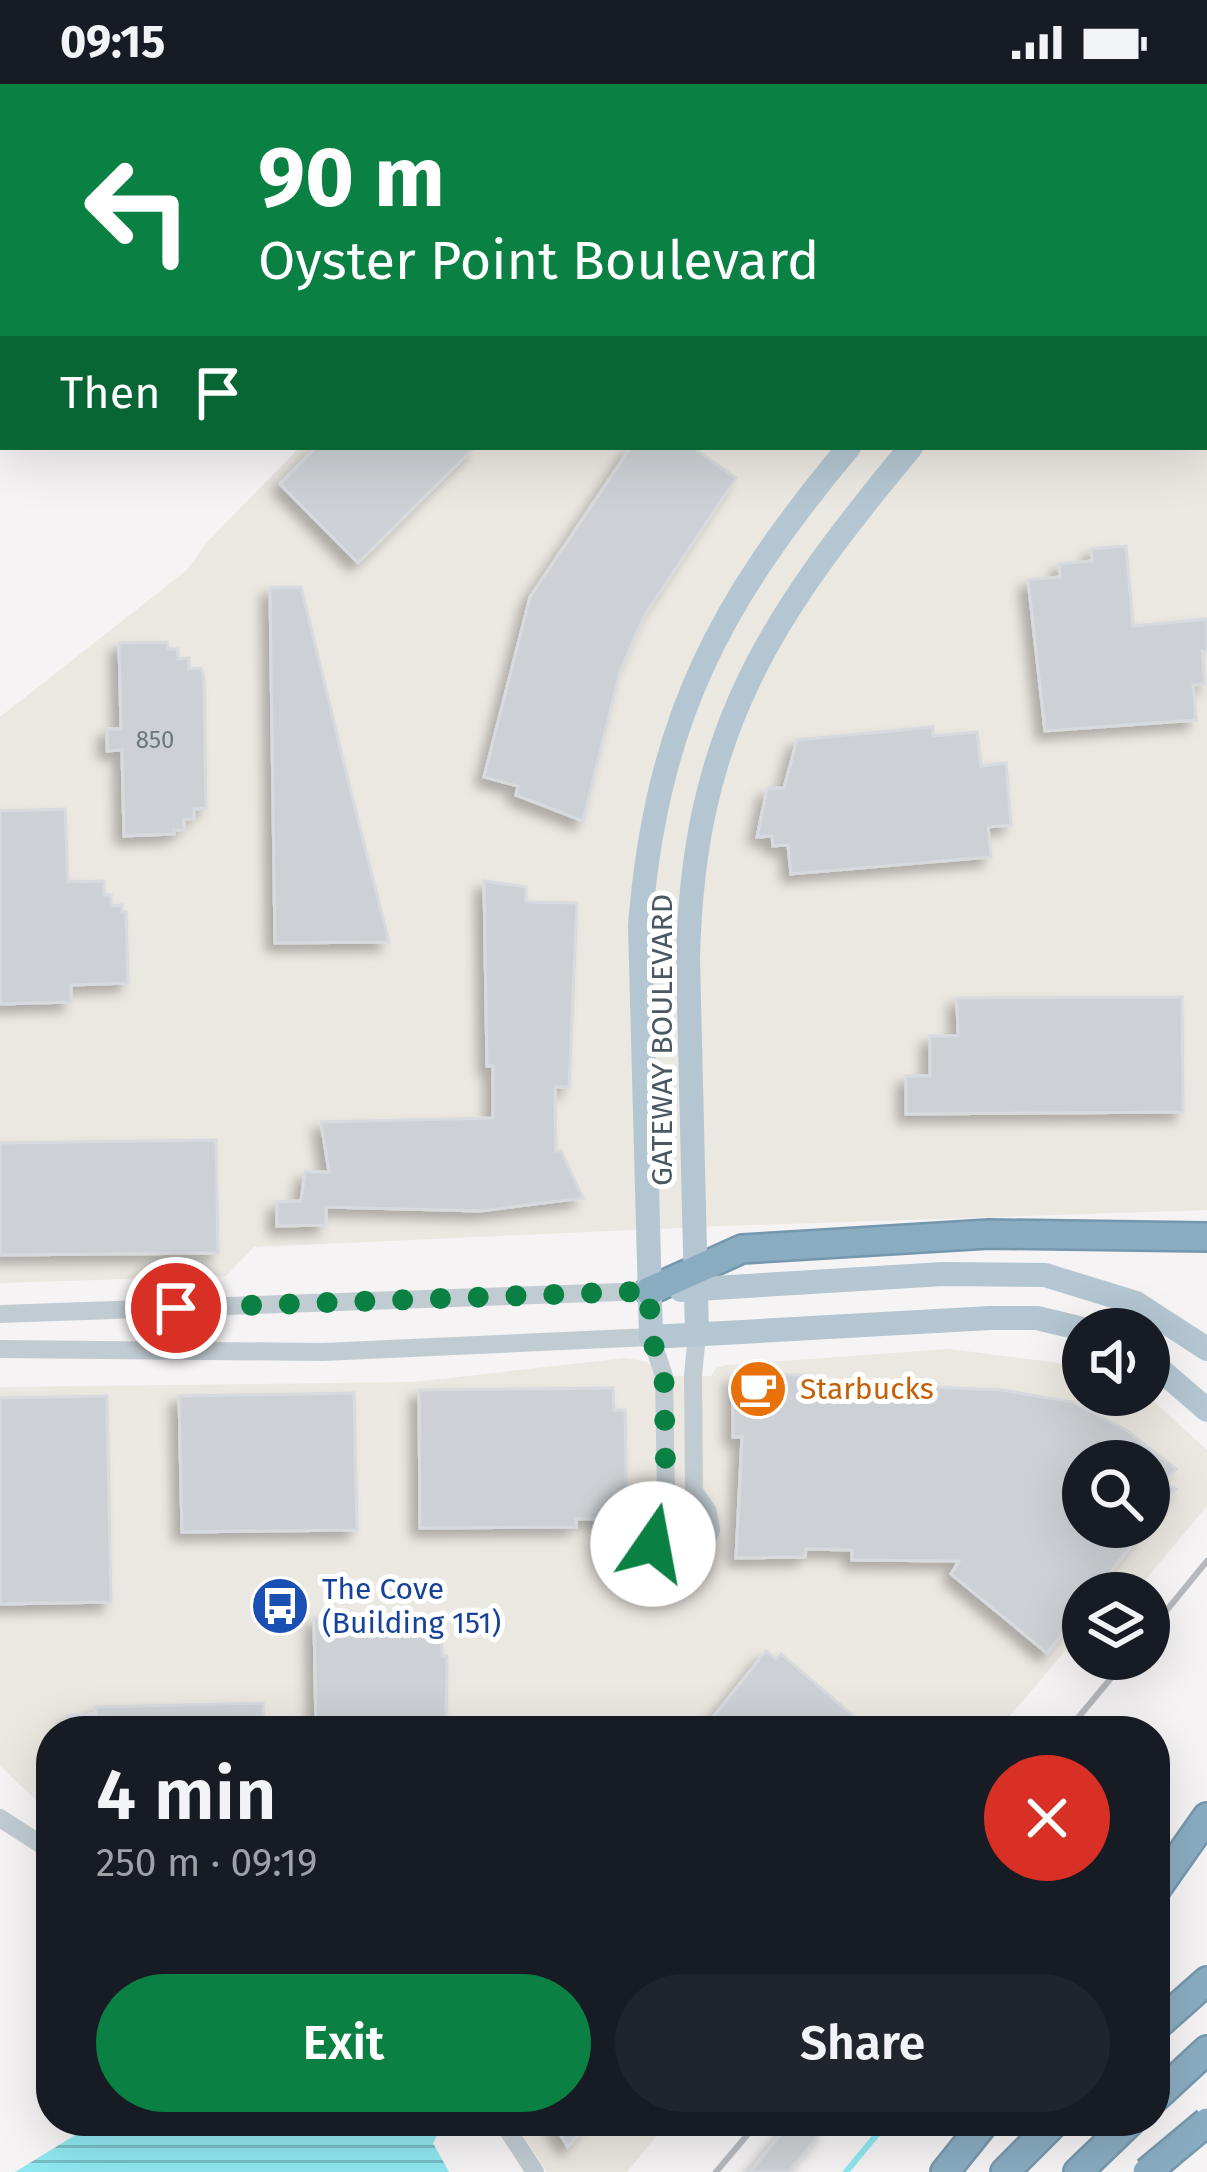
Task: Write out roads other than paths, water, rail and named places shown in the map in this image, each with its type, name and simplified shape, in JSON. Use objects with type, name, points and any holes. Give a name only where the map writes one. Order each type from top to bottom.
[{"type":"highway","points":[[649,1291],[696,1280],[742,1249],[900,1237],[1113,1233],[1207,1238]]},
{"type":"highway","points":[[1170,1870],[1207,1817]]},
{"type":"highway","points":[[1170,2014],[1207,1981]]},
{"type":"highway","points":[[1170,2084],[1207,2050]]},
{"type":"highway","points":[[1148,2172],[1207,2104]]},
{"type":"highway","points":[[1148,2172],[1207,2122]]},
{"type":"highway","points":[[945,2172],[974,2136]]},
{"type":"highway","points":[[1005,2172],[1041,2136]]},
{"type":"highway","points":[[1078,2172],[1115,2136]]},
{"type":"main road","name":"GATEWAY BOULEVARD","points":[[651,1337],[640,925],[664,767],[714,638],[795,512],[847,450]]},
{"type":"main road","name":"GATEWAY BOULEVARD","points":[[698,1335],[689,899],[710,780],[745,685],[788,607],[909,450]]},
{"type":"main road","points":[[696,1280],[1045,1275],[1136,1303],[1207,1348]]},
{"type":"main road","points":[[651,1337],[968,1318],[1037,1318],[1062,1324]]},
{"type":"main road","points":[[1170,1375],[1207,1409]]},
{"type":"street","points":[[0,1314],[649,1291]]},
{"type":"street","points":[[0,1349],[322,1352],[651,1337],[664,1376],[666,1496],[653,1544],[658,1558],[683,1571],[698,1563],[711,1530],[708,1512],[694,1491],[693,1376],[698,1335]]},
{"type":"street","points":[[666,1496],[683,1488],[694,1491]]},
{"type":"street","points":[[0,1818],[36,1841]]},
{"type":"street","points":[[512,2136],[535,2172]]},
{"type":"water","points":[[74,2136],[437,2136],[433,2143],[449,2172],[15,2172]]},
{"type":"waterway","points":[[846,2172],[876,2136]]},
{"type":"railway","points":[[1170,1606],[1207,1561]]},
{"type":"railway","points":[[1080,1716],[1110,1680]]},
{"type":"railway","points":[[716,2172],[746,2136]]},
{"type":"place","name":"Starbucks","points":[[758,1389]]},
{"type":"place","name":"The Cove (Building 151)","points":[[280,1606]]}]
